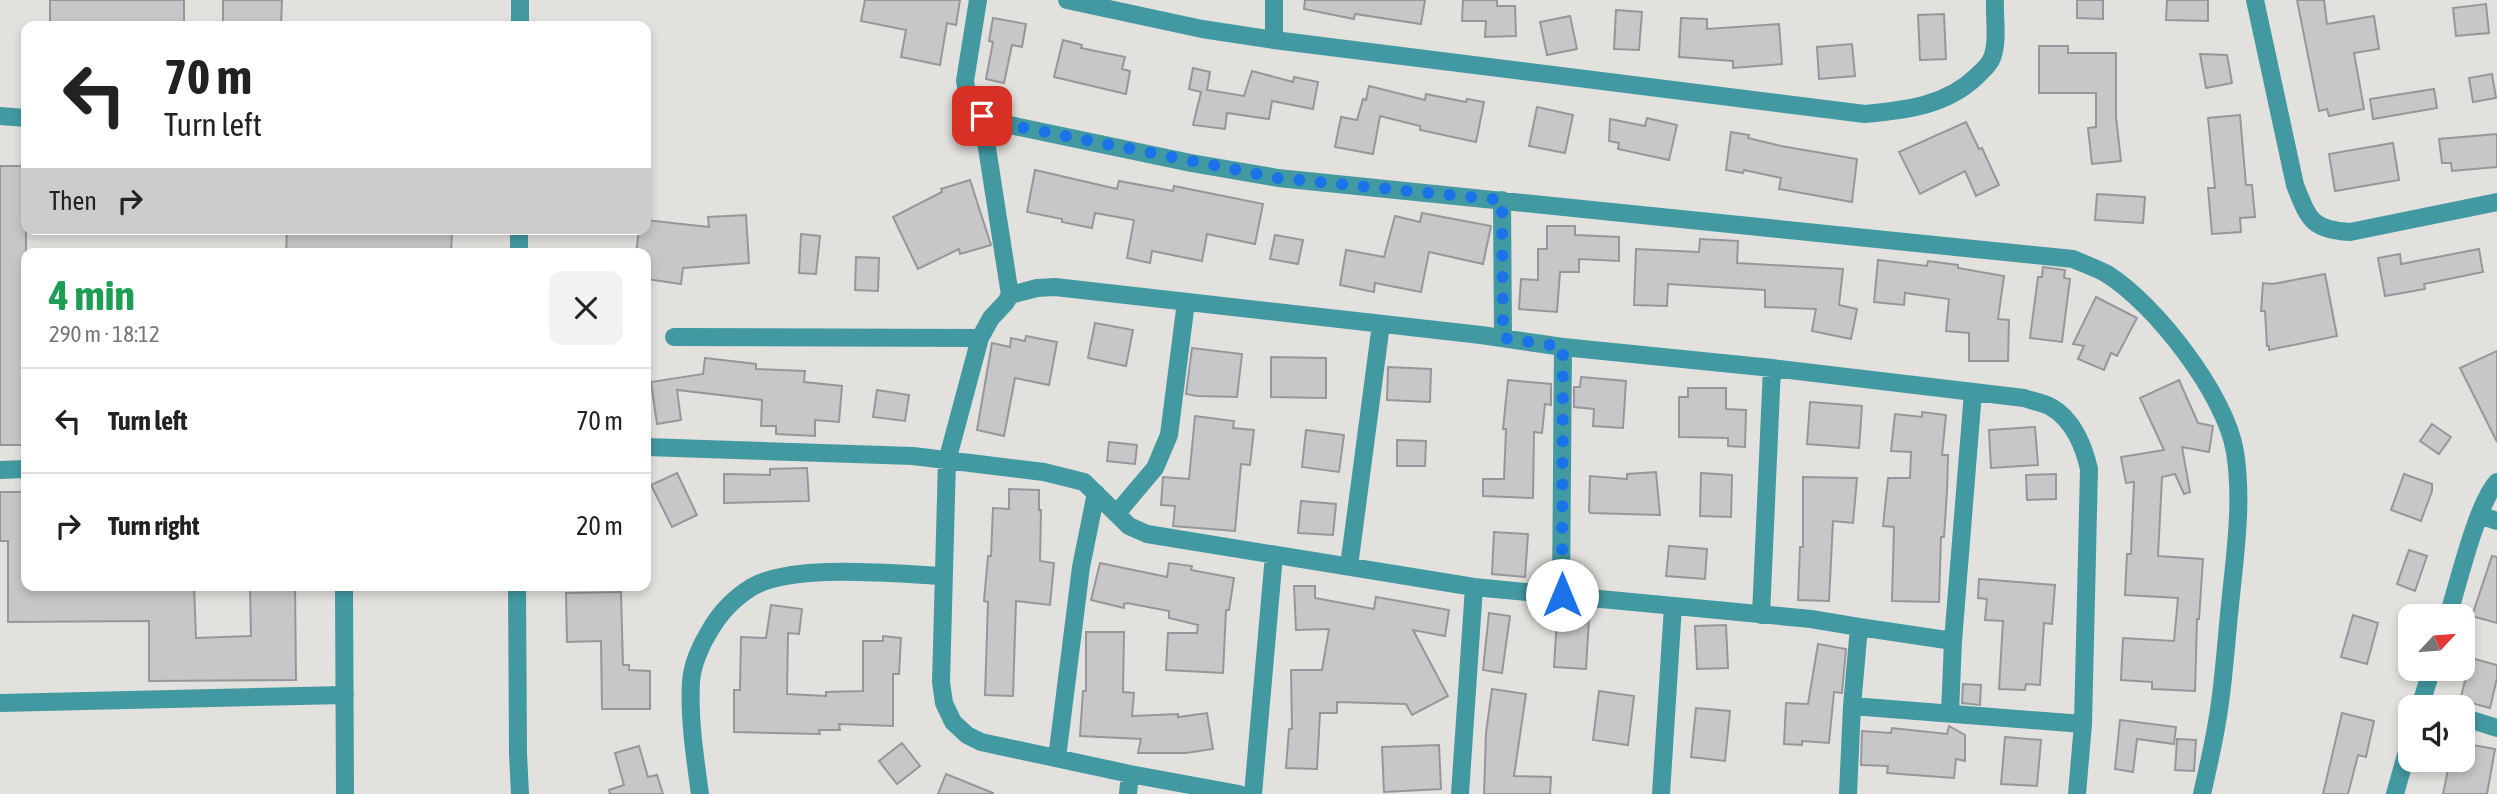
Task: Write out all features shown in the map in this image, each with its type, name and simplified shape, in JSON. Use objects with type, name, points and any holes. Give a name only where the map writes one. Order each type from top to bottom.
[{"type":"street","points":[[520,0],[520,21]]},
{"type":"street","points":[[978,0],[965,81],[966,94],[982,116],[1010,295],[991,318],[980,338],[947,461],[941,682],[944,703],[953,722],[967,735],[981,742],[1239,794]]},
{"type":"street","points":[[1066,0],[1202,29],[1274,40],[1771,100],[1865,114],[1899,111],[1938,102],[1965,88],[1992,59],[1994,0]]},
{"type":"street","points":[[1274,0],[1274,40]]},
{"type":"street","points":[[2255,0],[2295,186],[2315,225],[2332,231],[2350,232],[2497,202]]},
{"type":"street","points":[[982,116],[1000,123],[1278,178],[2073,259],[2107,274],[2135,297],[2197,370],[2220,406],[2235,449],[2239,491],[2234,565],[2219,715],[2202,794]]},
{"type":"street","points":[[0,117],[21,118]]},
{"type":"street","points":[[1502,200],[1503,338]]},
{"type":"street","points":[[1010,295],[1037,288],[1055,287],[2024,398],[2053,408],[2070,426],[2083,446],[2090,469],[2084,724],[2077,794]]},
{"type":"street","points":[[1117,513],[1155,468],[1169,435],[1186,302]]},
{"type":"street","points":[[1349,566],[1381,324]]},
{"type":"street","points":[[674,337],[980,338]]},
{"type":"street","points":[[1562,595],[1563,347]]},
{"type":"street","points":[[1761,615],[1772,368]]},
{"type":"street","points":[[1950,713],[1953,641],[1973,392]]},
{"type":"street","points":[[651,447],[887,454],[1044,472],[1084,482],[1129,526],[1147,534],[1474,587],[1833,621],[1859,628],[1953,641]]},
{"type":"street","points":[[0,470],[21,469]]},
{"type":"street","points":[[2452,604],[2479,515],[2491,488],[2497,482]]},
{"type":"street","points":[[1057,758],[1079,580],[1096,493]]},
{"type":"street","points":[[2479,515],[2497,521]]},
{"type":"street","points":[[1253,794],[1274,555]]},
{"type":"street","points":[[700,794],[691,680],[702,644],[720,613],[753,586],[785,577],[822,572],[943,576]]},
{"type":"street","points":[[1460,794],[1474,587]]},
{"type":"street","points":[[344,591],[345,794]]},
{"type":"street","points":[[517,591],[520,794]]},
{"type":"street","points":[[1661,794],[1673,606]]},
{"type":"street","points":[[1848,794],[1859,628]]},
{"type":"street","points":[[0,703],[345,695]]},
{"type":"street","points":[[1852,706],[2084,724]]},
{"type":"street","points":[[2475,722],[2497,728]]},
{"type":"street","points":[[2395,794],[2401,772]]},
{"type":"street","points":[[1128,794],[1130,774]]},
{"type":"building","points":[[50,0],[184,0],[184,21],[50,21]]},
{"type":"building","points":[[223,0],[282,0],[281,21],[223,21]]},
{"type":"building","points":[[865,0],[960,0],[956,25],[947,23],[940,65],[901,57],[906,30],[861,21]]},
{"type":"building","points":[[1305,0],[1425,0],[1421,24],[1355,14],[1354,19],[1304,9]]},
{"type":"building","points":[[1463,0],[1497,0],[1497,6],[1515,6],[1516,36],[1485,37],[1486,21],[1462,21]]},
{"type":"building","points":[[2077,0],[2103,0],[2103,19],[2077,18]]},
{"type":"building","points":[[2167,0],[2208,0],[2208,21],[2166,20]]},
{"type":"building","points":[[2297,0],[2324,0],[2327,24],[2374,16],[2379,49],[2354,53],[2364,109],[2329,116],[2327,109],[2319,111]]},
{"type":"building","points":[[2486,4],[2489,33],[2456,36],[2453,8]]},
{"type":"building","points":[[1616,10],[1642,12],[1639,50],[1614,49]]},
{"type":"building","points":[[1944,14],[1946,59],[1920,60],[1918,15]]},
{"type":"building","points":[[1570,16],[1577,49],[1547,55],[1540,22]]},
{"type":"building","points":[[993,18],[1026,24],[1022,47],[1012,45],[1004,83],[986,79],[993,42],[989,41]]},
{"type":"building","points":[[1681,18],[1707,19],[1707,29],[1779,24],[1782,64],[1733,68],[1733,61],[1679,57]]},
{"type":"building","points":[[1063,40],[1082,45],[1081,48],[1125,57],[1122,69],[1130,71],[1126,94],[1054,77]]},
{"type":"building","points":[[1852,44],[1855,76],[1819,79],[1817,47]]},
{"type":"building","points":[[2039,46],[2068,46],[2068,53],[2116,53],[2116,117],[2121,161],[2092,164],[2088,128],[2096,127],[2096,93],[2039,93]]},
{"type":"building","points":[[2200,54],[2227,55],[2232,83],[2206,88]]},
{"type":"building","points":[[1193,68],[1210,72],[1207,90],[1244,96],[1252,71],[1293,82],[1294,77],[1318,82],[1313,109],[1272,101],[1269,119],[1227,113],[1225,129],[1193,125],[1201,92],[1189,89]]},
{"type":"building","points":[[2492,74],[2496,98],[2473,102],[2469,78]]},
{"type":"building","points":[[1369,86],[1425,100],[1426,94],[1466,102],[1467,99],[1484,102],[1476,142],[1420,130],[1420,126],[1380,116],[1373,154],[1335,147],[1341,117],[1357,120]]},
{"type":"building","points":[[2434,89],[2437,108],[2373,119],[2370,99]]},
{"type":"building","points":[[1537,107],[1573,115],[1565,153],[1529,146]]},
{"type":"building","points":[[2240,115],[2246,185],[2252,185],[2255,217],[2240,218],[2241,232],[2212,234],[2208,188],[2215,188],[2208,118]]},
{"type":"building","points":[[1647,118],[1677,125],[1669,160],[1618,149],[1619,143],[1609,141],[1610,119],[1645,126]]},
{"type":"building","points":[[1966,122],[1979,149],[1982,148],[1999,185],[1976,196],[1965,171],[1920,194],[1899,152]]},
{"type":"building","points":[[1731,132],[1781,146],[1857,159],[1852,202],[1779,189],[1781,178],[1744,170],[1743,173],[1726,170]]},
{"type":"building","points":[[2497,134],[2497,167],[2452,171],[2451,163],[2442,163],[2439,139]]},
{"type":"building","points":[[2393,143],[2399,180],[2335,191],[2329,154]]},
{"type":"building","points":[[0,166],[21,166],[21,235],[26,235],[26,248],[21,248],[21,445],[0,445]]},
{"type":"building","points":[[1035,170],[1117,189],[1119,181],[1173,191],[1174,186],[1263,204],[1255,244],[1207,234],[1202,261],[1152,251],[1150,263],[1127,258],[1134,220],[1095,213],[1092,228],[1027,212]]},
{"type":"building","points":[[970,180],[991,245],[960,254],[959,249],[918,269],[893,217],[942,192],[941,189]]},
{"type":"building","points":[[2097,194],[2145,197],[2143,223],[2095,220]]},
{"type":"building","points":[[1422,213],[1491,226],[1483,264],[1429,252],[1421,292],[1375,283],[1374,292],[1340,285],[1346,250],[1384,257],[1395,216],[1420,222]]},
{"type":"building","points":[[746,215],[749,263],[683,268],[681,284],[651,280],[651,248],[637,248],[638,235],[651,235],[651,221],[709,227],[708,217]]},
{"type":"building","points":[[1547,226],[1575,226],[1575,235],[1619,237],[1619,261],[1579,259],[1579,272],[1560,272],[1557,312],[1519,309],[1521,279],[1538,280],[1538,249],[1547,249]]},
{"type":"building","points":[[801,234],[820,236],[816,274],[799,273]]},
{"type":"building","points":[[287,235],[452,235],[451,248],[286,248]]},
{"type":"building","points":[[1275,235],[1303,240],[1298,264],[1270,259]]},
{"type":"building","points":[[1700,239],[1738,241],[1737,263],[1843,269],[1839,305],[1857,309],[1851,339],[1812,331],[1816,309],[1765,307],[1765,290],[1668,284],[1667,306],[1634,305],[1636,249],[1699,252]]},
{"type":"building","points":[[2479,249],[2483,272],[2424,284],[2425,289],[2385,296],[2378,258],[2400,254],[2401,264]]},
{"type":"building","points":[[856,257],[879,258],[878,291],[855,290]]},
{"type":"building","points":[[1878,260],[1927,266],[1928,261],[2004,276],[1998,319],[2009,320],[2008,361],[1969,361],[1969,333],[1946,331],[1949,299],[1905,293],[1904,305],[1874,302]]},
{"type":"building","points":[[2043,267],[2065,270],[2064,278],[2070,279],[2062,342],[2030,338],[2038,277],[2042,277]]},
{"type":"building","points":[[2325,274],[2337,336],[2269,350],[2265,311],[2261,311],[2263,283],[2273,284]]},
{"type":"building","points":[[2096,297],[2137,318],[2117,356],[2111,353],[2104,370],[2078,359],[2084,346],[2073,344]]},
{"type":"building","points":[[1095,323],[1133,330],[1126,366],[1088,358]]},
{"type":"building","points":[[1026,336],[1057,342],[1049,385],[1015,378],[1004,436],[977,430],[992,343],[1010,347],[1011,338],[1025,341]]},
{"type":"building","points":[[1192,348],[1242,354],[1237,397],[1186,394]]},
{"type":"building","points":[[2497,351],[2497,442],[2460,368]]},
{"type":"building","points":[[1271,357],[1326,358],[1326,398],[1271,397]]},
{"type":"building","points":[[705,358],[756,364],[756,369],[805,371],[804,382],[842,386],[839,422],[815,420],[815,436],[776,434],[776,426],[761,426],[762,400],[677,390],[681,420],[657,424],[651,382],[703,374]]},
{"type":"building","points":[[1388,367],[1431,369],[1430,402],[1387,400]]},
{"type":"building","points":[[1581,377],[1626,381],[1623,428],[1593,426],[1594,409],[1574,407],[1574,387],[1580,387]]},
{"type":"building","points":[[1508,380],[1551,384],[1551,405],[1545,404],[1542,433],[1534,432],[1533,498],[1483,496],[1483,479],[1504,479],[1506,429],[1503,429]]},
{"type":"building","points":[[2179,380],[2198,423],[2213,426],[2209,452],[2182,447],[2190,492],[2184,494],[2175,474],[2162,477],[2158,556],[2203,559],[2197,619],[2195,691],[2152,689],[2152,682],[2121,680],[2123,638],[2174,641],[2178,598],[2125,595],[2127,554],[2131,554],[2134,482],[2126,483],[2121,457],[2164,450],[2140,398]]},
{"type":"building","points":[[1688,388],[1726,388],[1726,409],[1746,410],[1745,447],[1728,446],[1728,438],[1679,437],[1679,397],[1688,397]]},
{"type":"building","points":[[877,390],[909,395],[905,421],[873,417]]},
{"type":"building","points":[[1810,402],[1862,406],[1859,448],[1807,444]]},
{"type":"building","points":[[1922,412],[1946,415],[1942,455],[1948,455],[1947,491],[1944,537],[1941,537],[1939,602],[1892,601],[1894,527],[1883,526],[1888,478],[1910,478],[1911,452],[1891,451],[1895,414],[1922,417]]},
{"type":"building","points":[[1195,416],[1234,421],[1233,428],[1254,430],[1250,465],[1241,464],[1235,531],[1173,526],[1175,506],[1161,505],[1163,477],[1189,479]]},
{"type":"building","points":[[2432,424],[2451,437],[2439,454],[2420,441]]},
{"type":"building","points":[[2035,427],[2038,465],[1991,468],[1989,430]]},
{"type":"building","points":[[1306,430],[1344,435],[1339,472],[1302,467]]},
{"type":"building","points":[[1397,440],[1426,441],[1425,466],[1397,466]]},
{"type":"building","points":[[1109,442],[1137,445],[1135,464],[1107,461]]},
{"type":"building","points":[[807,468],[809,501],[724,503],[724,474],[770,475],[770,469]]},
{"type":"building","points":[[1656,472],[1660,515],[1590,513],[1590,476],[1627,479],[1627,474]]},
{"type":"building","points":[[677,473],[697,515],[672,527],[651,485]]},
{"type":"building","points":[[1701,473],[1732,475],[1731,517],[1700,516]]},
{"type":"building","points":[[2056,474],[2056,499],[2027,500],[2026,475]]},
{"type":"building","points":[[2404,474],[2432,484],[2421,521],[2391,510]]},
{"type":"building","points":[[1803,477],[1857,478],[1853,523],[1833,521],[1829,601],[1798,600],[1800,547],[1803,547]]},
{"type":"building","points":[[1009,489],[1039,490],[1040,561],[1054,563],[1050,605],[1016,601],[1013,696],[985,695],[988,602],[984,601],[988,556],[991,556],[993,508],[1009,509]]},
{"type":"building","points":[[0,492],[21,492],[21,591],[194,591],[196,638],[251,636],[250,591],[295,591],[296,680],[149,681],[149,621],[8,622],[8,541],[0,541]]},
{"type":"building","points":[[1301,501],[1336,504],[1333,535],[1298,533]]},
{"type":"building","points":[[1494,532],[1528,534],[1525,577],[1492,574]]},
{"type":"building","points":[[1669,546],[1707,549],[1705,579],[1666,576]]},
{"type":"building","points":[[2409,550],[2427,556],[2415,591],[2397,584]]},
{"type":"building","points":[[2492,556],[2497,557],[2497,623],[2475,617],[2475,607]]},
{"type":"building","points":[[1100,563],[1167,577],[1169,563],[1192,566],[1191,570],[1234,578],[1229,610],[1226,610],[1223,673],[1166,670],[1168,633],[1197,633],[1198,625],[1169,618],[1169,611],[1127,603],[1124,608],[1091,600]]},
{"type":"building","points":[[1979,579],[2055,585],[2052,624],[2044,623],[2040,685],[2026,684],[2025,690],[1999,689],[2003,621],[1985,620],[1987,599],[1978,598]]},
{"type":"building","points":[[1294,586],[1315,586],[1315,598],[1374,609],[1376,597],[1449,610],[1445,636],[1413,630],[1448,696],[1412,715],[1406,704],[1337,702],[1337,713],[1320,713],[1317,769],[1286,768],[1289,729],[1292,729],[1291,670],[1322,670],[1329,629],[1296,630]]},
{"type":"building","points":[[621,592],[623,665],[629,665],[629,670],[650,671],[650,709],[602,709],[601,641],[567,642],[566,593]]},
{"type":"building","points":[[771,605],[802,609],[799,634],[788,633],[787,694],[826,696],[826,692],[863,691],[863,641],[883,641],[883,636],[901,638],[899,674],[893,674],[893,726],[839,724],[840,730],[819,730],[820,734],[734,732],[734,690],[740,690],[741,637],[766,638]]},
{"type":"building","points":[[1489,613],[1510,616],[1502,673],[1483,670]]},
{"type":"building","points":[[2353,615],[2378,623],[2367,664],[2341,657]]},
{"type":"building","points":[[1557,617],[1589,619],[1586,669],[1554,667]]},
{"type":"building","points":[[1726,625],[1728,668],[1697,669],[1695,626]]},
{"type":"building","points":[[1086,632],[1124,632],[1123,692],[1134,693],[1132,716],[1178,714],[1178,717],[1207,713],[1213,749],[1186,753],[1138,753],[1141,739],[1080,736],[1083,691],[1086,691]]},
{"type":"building","points":[[1818,644],[1846,649],[1842,693],[1834,692],[1829,743],[1802,741],[1802,745],[1784,744],[1786,703],[1808,704]]},
{"type":"building","points":[[2475,659],[2497,665],[2490,708],[2475,704],[2475,695],[2461,695],[2465,681],[2475,681]]},
{"type":"building","points":[[1963,684],[1981,685],[1980,705],[1962,703]]},
{"type":"building","points":[[1492,689],[1526,694],[1514,776],[1551,777],[1550,794],[1484,794],[1486,733]]},
{"type":"building","points":[[1599,691],[1634,696],[1628,745],[1593,740]]},
{"type":"building","points":[[1696,708],[1730,711],[1725,761],[1691,757]]},
{"type":"building","points":[[2342,713],[2374,721],[2366,757],[2358,755],[2348,794],[2323,794]]},
{"type":"building","points":[[2120,720],[2176,727],[2174,744],[2137,739],[2133,772],[2115,769]]},
{"type":"building","points":[[1949,726],[1965,735],[1965,761],[1956,759],[1954,778],[1887,773],[1888,766],[1861,765],[1862,731],[1891,733],[1892,728],[1947,734]]},
{"type":"building","points":[[2005,737],[2041,740],[2037,786],[2001,784]]},
{"type":"building","points":[[2177,739],[2196,740],[2194,771],[2175,770]]},
{"type":"building","points":[[902,743],[920,766],[897,784],[879,761]]},
{"type":"building","points":[[1439,745],[1441,789],[1384,792],[1382,747]]},
{"type":"building","points":[[2475,745],[2495,749],[2487,794],[2443,794],[2448,772],[2475,772]]},
{"type":"building","points":[[639,746],[648,777],[657,775],[663,794],[610,794],[609,790],[624,785],[615,753]]},
{"type":"building","points":[[946,774],[993,793],[993,794],[938,794]]},
{"type":"route","points":[[982,116],[1000,123],[1191,163],[1278,178],[1502,200],[1503,338],[1563,347],[1562,595]]}]
